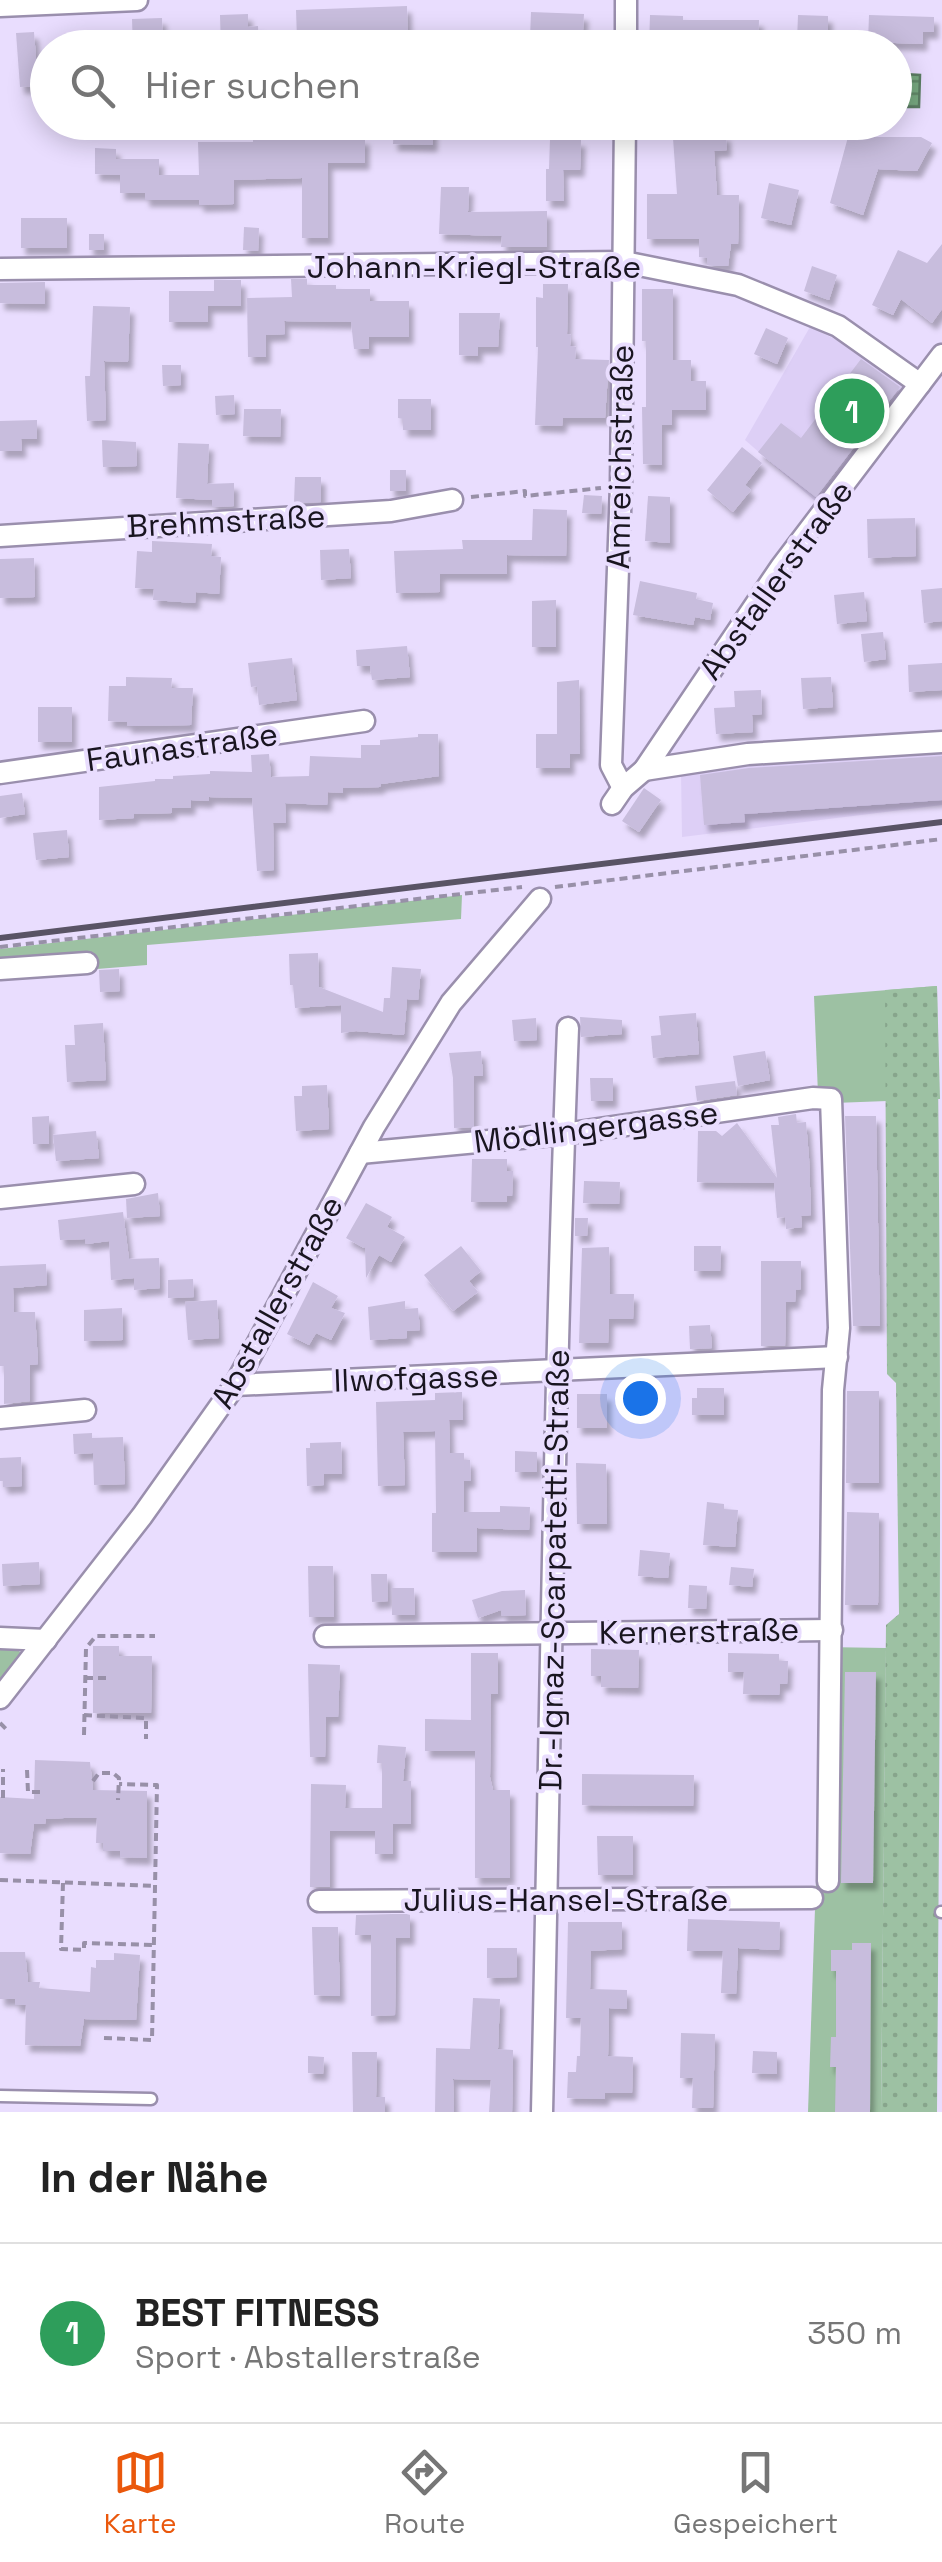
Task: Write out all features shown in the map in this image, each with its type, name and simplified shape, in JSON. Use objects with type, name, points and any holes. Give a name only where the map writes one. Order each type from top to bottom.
[{"type":"street","points":[[0,6],[137,0]]},
{"type":"street","points":[[626,0],[626,30]]},
{"type":"street","name":"Amreichstraße","points":[[617,796],[611,765],[621,486],[625,140]]},
{"type":"street","name":"Johann-Kriegl-Straße","points":[[0,269],[624,262],[738,285],[838,326],[920,384]]},
{"type":"street","name":"Abstallerstraße","points":[[617,796],[644,770],[781,567],[942,355]]},
{"type":"street","name":"Brehmstraße","points":[[0,536],[364,514],[452,500]]},
{"type":"street","name":"Faunastraße","points":[[0,773],[364,722]]},
{"type":"street","points":[[644,770],[748,754],[942,742]]},
{"type":"street","name":"Abstallerstraße","points":[[0,1698],[142,1516],[235,1385],[360,1153],[451,1004],[540,890]]},
{"type":"street","points":[[0,969],[87,963]]},
{"type":"street","name":"Dr.-Ignaz-Scarpatetti-Straße","points":[[542,2112],[556,1372],[568,1028]]},
{"type":"street","name":"Mödlingergasse","points":[[360,1153],[564,1134],[812,1098],[831,1099],[837,1357]]},
{"type":"street","points":[[0,1198],[134,1184]]},
{"type":"street","points":[[828,1881],[833,1390],[837,1357]]},
{"type":"street","name":"Ilwofgasse","points":[[235,1385],[837,1357]]},
{"type":"street","points":[[0,1418],[85,1410]]},
{"type":"street","name":"Kernerstraße","points":[[326,1636],[832,1630]]},
{"type":"street","points":[[0,1638],[46,1640]]},
{"type":"street","name":"Julius-Hansel-Straße","points":[[319,1900],[812,1898]]},
{"type":"lane","points":[[0,2096],[151,2099]]},
{"type":"path","points":[[452,500],[621,486]]},
{"type":"path","points":[[0,947],[540,890],[942,839]]},
{"type":"path","points":[[84,1735],[86,1648],[96,1636],[155,1636]]},
{"type":"path","points":[[85,1678],[108,1678]]},
{"type":"path","points":[[84,1714],[146,1718],[146,1738]]},
{"type":"path","points":[[0,1723],[9,1732]]},
{"type":"path","points":[[3,1798],[4,1769]]},
{"type":"path","points":[[27,1770],[28,1792],[44,1792]]},
{"type":"path","points":[[94,1781],[99,1773],[113,1772],[119,1784],[118,1800]]},
{"type":"path","points":[[104,2038],[152,2040],[157,1785],[119,1784]]},
{"type":"path","points":[[0,1880],[155,1886]]},
{"type":"path","points":[[63,1883],[61,1949],[84,1950],[84,1944],[154,1945]]},
{"type":"shaded area","points":[[912,75],[920,75],[919,107],[912,107]]},
{"type":"shaded area","points":[[810,327],[868,355],[908,387],[815,501],[745,440]]},
{"type":"shaded area","points":[[942,747],[942,805],[682,837],[681,771],[771,756]]},
{"type":"shaded area","points":[[462,895],[461,919],[147,945],[147,965],[97,969],[95,955],[0,964],[0,949]]},
{"type":"shaded area","points":[[937,986],[940,1099],[834,1103],[818,1094],[814,996]]},
{"type":"shaded area","points":[[937,986],[937,2112],[881,2112],[886,1625],[899,1614],[896,1383],[887,1374],[885,990]]},
{"type":"shaded area","points":[[824,1647],[886,1648],[881,2112],[808,2112]]},
{"type":"shaded area","points":[[16,1648],[22,1654],[0,1683],[0,1649]]},
{"type":"building","points":[[407,6],[408,30],[297,30],[296,10]]},
{"type":"building","points":[[531,12],[584,14],[583,30],[530,30]]},
{"type":"building","points":[[248,14],[248,27],[258,26],[258,30],[220,30],[220,15]]},
{"type":"building","points":[[650,15],[683,16],[683,20],[759,20],[759,30],[650,30]]},
{"type":"building","points":[[798,15],[828,16],[828,30],[797,30]]},
{"type":"building","points":[[869,15],[934,17],[934,32],[923,32],[923,44],[912,44],[912,30],[868,30]]},
{"type":"building","points":[[162,18],[162,30],[132,30],[132,19]]},
{"type":"building","points":[[30,32],[30,86],[20,87],[16,33]]},
{"type":"building","points":[[921,137],[932,143],[917,171],[878,169],[863,215],[830,203],[847,140]]},
{"type":"building","points":[[365,140],[365,163],[328,163],[328,238],[302,238],[302,178],[234,180],[234,204],[199,205],[199,200],[145,200],[145,193],[120,193],[120,175],[95,174],[95,148],[116,149],[116,159],[159,159],[159,175],[199,175],[198,142]]},
{"type":"building","points":[[393,140],[433,140],[433,145],[393,144]]},
{"type":"building","points":[[550,140],[581,140],[580,170],[563,170],[564,201],[546,201]]},
{"type":"building","points":[[673,140],[726,140],[727,150],[714,151],[717,195],[739,195],[738,244],[731,244],[728,266],[707,265],[707,258],[699,257],[699,239],[647,239],[647,194],[677,194]]},
{"type":"building","points":[[769,183],[799,190],[791,225],[761,218]]},
{"type":"building","points":[[441,187],[469,187],[468,212],[547,211],[547,247],[501,247],[502,236],[439,234]]},
{"type":"building","points":[[21,218],[67,218],[67,248],[21,248]]},
{"type":"building","points":[[244,227],[259,228],[258,251],[243,250]]},
{"type":"building","points":[[89,234],[104,234],[104,250],[89,250]]},
{"type":"building","points":[[942,244],[942,309],[932,323],[901,299],[893,315],[872,305],[898,250],[927,263]]},
{"type":"building","points":[[812,266],[837,275],[829,300],[804,291]]},
{"type":"building","points":[[291,279],[307,279],[307,285],[336,285],[336,289],[370,289],[370,301],[409,301],[409,337],[369,337],[369,349],[354,349],[351,322],[284,321],[285,334],[266,335],[266,357],[248,357],[247,298],[292,297]]},
{"type":"building","points":[[214,280],[241,280],[241,306],[208,306],[208,322],[169,322],[169,291],[214,291]]},
{"type":"building","points":[[45,282],[45,304],[0,303],[0,283]]},
{"type":"building","points":[[543,284],[568,284],[567,334],[571,335],[570,346],[576,347],[575,359],[609,360],[605,418],[563,418],[562,426],[535,425],[536,297],[543,298]]},
{"type":"building","points":[[642,289],[673,289],[673,360],[691,360],[691,381],[706,381],[706,410],[672,410],[672,425],[662,425],[662,465],[643,464],[646,341],[642,341]]},
{"type":"building","points":[[93,306],[130,307],[128,362],[104,361],[106,420],[87,421],[85,376],[90,376]]},
{"type":"building","points":[[459,313],[500,313],[498,347],[478,347],[478,356],[459,355]]},
{"type":"building","points":[[766,328],[788,338],[777,364],[754,354]]},
{"type":"building","points":[[861,359],[900,387],[816,497],[758,452],[781,423],[801,438]]},
{"type":"building","points":[[162,365],[181,365],[181,385],[163,386]]},
{"type":"building","points":[[234,395],[235,414],[216,415],[215,396]]},
{"type":"building","points":[[398,399],[431,399],[431,430],[403,430],[403,419],[398,418]]},
{"type":"building","points":[[244,409],[281,409],[280,437],[243,436]]},
{"type":"building","points":[[37,420],[37,439],[21,439],[22,451],[0,451],[0,421]]},
{"type":"building","points":[[102,440],[136,442],[137,466],[103,467]]},
{"type":"building","points":[[178,443],[209,444],[207,484],[234,483],[234,506],[212,507],[212,500],[176,498]]},
{"type":"building","points":[[742,447],[762,463],[745,485],[751,490],[733,512],[707,490]]},
{"type":"building","points":[[390,470],[406,470],[406,491],[390,491]]},
{"type":"building","points":[[295,477],[321,477],[321,502],[294,503]]},
{"type":"building","points":[[584,495],[602,496],[601,514],[582,513]]},
{"type":"building","points":[[648,496],[670,497],[670,543],[645,541]]},
{"type":"building","points":[[533,509],[567,510],[566,556],[507,555],[507,574],[440,574],[440,592],[396,593],[394,551],[463,549],[462,540],[532,540]]},
{"type":"building","points":[[915,518],[916,556],[868,558],[867,519]]},
{"type":"building","points":[[152,541],[212,544],[211,556],[221,557],[219,594],[196,592],[195,603],[153,600],[154,589],[135,588],[137,551],[152,552]]},
{"type":"building","points":[[349,549],[351,578],[321,580],[320,550]]},
{"type":"building","points":[[34,558],[35,597],[0,598],[0,559]]},
{"type":"building","points":[[640,581],[697,593],[696,599],[713,603],[710,620],[695,617],[693,625],[633,615]]},
{"type":"building","points":[[942,588],[942,621],[924,623],[921,590]]},
{"type":"building","points":[[864,592],[867,621],[837,624],[834,595]]},
{"type":"building","points":[[556,600],[556,647],[532,647],[532,601]]},
{"type":"building","points":[[883,632],[886,659],[864,662],[861,634]]},
{"type":"building","points":[[407,646],[410,677],[372,680],[370,666],[357,666],[356,650]]},
{"type":"building","points":[[292,658],[297,700],[259,705],[257,686],[251,687],[248,663]]},
{"type":"building","points":[[942,663],[942,690],[909,692],[908,665]]},
{"type":"building","points":[[126,677],[172,678],[171,688],[193,688],[191,725],[127,726],[127,722],[108,721],[109,686],[126,686]]},
{"type":"building","points":[[831,677],[833,707],[803,709],[801,678]]},
{"type":"building","points":[[579,680],[580,754],[570,754],[570,768],[536,768],[536,734],[557,734],[557,682]]},
{"type":"building","points":[[761,690],[762,714],[752,715],[753,732],[716,734],[714,708],[735,707],[734,691]]},
{"type":"building","points":[[38,707],[72,707],[72,742],[38,742]]},
{"type":"building","points":[[438,734],[439,776],[380,787],[343,788],[343,793],[328,792],[327,805],[285,803],[286,823],[273,823],[274,870],[257,871],[252,798],[209,797],[209,801],[191,800],[191,808],[172,808],[172,813],[99,820],[99,787],[210,771],[252,772],[251,755],[269,754],[271,777],[309,776],[310,756],[361,758],[361,745],[380,745],[380,740]]},
{"type":"building","points":[[942,756],[942,800],[744,814],[745,822],[704,825],[700,775],[749,768]]},
{"type":"building","points":[[644,788],[661,800],[639,832],[622,821]]},
{"type":"building","points":[[22,793],[25,814],[0,818],[0,796]]},
{"type":"building","points":[[67,830],[69,857],[36,860],[33,833]]},
{"type":"building","points":[[318,953],[319,987],[383,1012],[384,998],[390,998],[392,967],[421,969],[418,1000],[407,999],[404,1035],[341,1033],[341,1005],[295,1008],[289,954]]},
{"type":"building","points":[[119,969],[120,991],[100,992],[99,970]]},
{"type":"building","points":[[696,1013],[699,1054],[653,1058],[651,1036],[661,1035],[659,1016]]},
{"type":"building","points":[[580,1017],[622,1020],[622,1034],[581,1037]]},
{"type":"building","points":[[536,1018],[537,1040],[514,1041],[512,1020]]},
{"type":"building","points":[[103,1023],[106,1080],[67,1082],[65,1045],[75,1045],[74,1025]]},
{"type":"building","points":[[481,1051],[483,1076],[474,1076],[474,1127],[454,1128],[449,1053]]},
{"type":"building","points":[[765,1051],[770,1080],[738,1086],[733,1056]]},
{"type":"building","points":[[590,1078],[613,1078],[613,1101],[591,1101]]},
{"type":"building","points":[[735,1081],[737,1095],[697,1101],[695,1086]]},
{"type":"building","points":[[327,1085],[329,1129],[296,1131],[294,1096],[302,1096],[302,1086]]},
{"type":"building","points":[[796,1114],[797,1123],[806,1122],[809,1158],[811,1215],[801,1216],[802,1227],[786,1229],[785,1217],[777,1218],[774,1183],[697,1182],[698,1131],[716,1131],[722,1136],[737,1123],[777,1178],[771,1125],[779,1125],[778,1117]]},
{"type":"building","points":[[49,1116],[49,1144],[33,1144],[32,1117]]},
{"type":"building","points":[[845,1116],[876,1116],[880,1326],[853,1326]]},
{"type":"building","points":[[96,1131],[99,1158],[56,1161],[53,1135]]},
{"type":"building","points":[[472,1159],[507,1159],[507,1171],[513,1171],[512,1196],[507,1196],[507,1202],[471,1202]]},
{"type":"building","points":[[584,1181],[620,1182],[619,1204],[583,1203]]},
{"type":"building","points":[[158,1193],[160,1216],[127,1218],[126,1199]]},
{"type":"building","points":[[366,1203],[392,1217],[387,1227],[405,1237],[391,1262],[379,1255],[366,1278],[365,1246],[346,1238]]},
{"type":"building","points":[[123,1212],[129,1259],[159,1258],[160,1288],[134,1290],[134,1278],[111,1280],[109,1241],[86,1244],[85,1239],[60,1240],[58,1220]]},
{"type":"building","points":[[575,1218],[588,1218],[587,1236],[575,1236]]},
{"type":"building","points":[[461,1246],[481,1271],[469,1281],[478,1292],[453,1311],[424,1275]]},
{"type":"building","points":[[694,1246],[721,1246],[720,1271],[694,1271]]},
{"type":"building","points":[[609,1247],[610,1294],[634,1294],[633,1319],[609,1319],[608,1343],[579,1343],[582,1248]]},
{"type":"building","points":[[761,1261],[801,1261],[801,1289],[796,1290],[795,1302],[786,1302],[785,1346],[761,1346]]},
{"type":"building","points":[[46,1264],[47,1285],[13,1288],[14,1312],[35,1312],[38,1364],[30,1365],[30,1401],[4,1404],[0,1266]]},
{"type":"building","points":[[193,1279],[194,1297],[168,1298],[168,1280]]},
{"type":"building","points":[[313,1282],[338,1296],[331,1308],[345,1313],[331,1340],[316,1333],[309,1345],[287,1334]]},
{"type":"building","points":[[217,1300],[219,1338],[188,1340],[185,1302]]},
{"type":"building","points":[[405,1301],[405,1309],[418,1308],[420,1330],[407,1331],[407,1338],[370,1340],[368,1307]]},
{"type":"building","points":[[122,1308],[123,1340],[84,1341],[84,1310]]},
{"type":"building","points":[[710,1325],[712,1348],[690,1349],[689,1326]]},
{"type":"building","points":[[697,1388],[724,1388],[724,1415],[692,1415],[692,1398],[697,1398]]},
{"type":"building","points":[[847,1391],[879,1391],[879,1483],[846,1483]]},
{"type":"building","points":[[462,1392],[463,1420],[449,1420],[450,1453],[464,1453],[464,1460],[470,1460],[471,1481],[464,1481],[464,1512],[500,1512],[500,1506],[530,1507],[529,1530],[477,1528],[477,1552],[432,1552],[432,1513],[436,1513],[435,1431],[403,1432],[405,1485],[378,1486],[376,1402],[435,1400],[435,1393]]},
{"type":"building","points":[[577,1394],[607,1394],[607,1428],[577,1428]]},
{"type":"building","points":[[92,1433],[92,1438],[123,1437],[125,1484],[94,1485],[93,1453],[74,1454],[73,1434]]},
{"type":"building","points":[[341,1442],[342,1474],[324,1474],[324,1485],[307,1486],[306,1448],[310,1448],[310,1443]]},
{"type":"building","points":[[515,1451],[537,1452],[537,1472],[515,1472]]},
{"type":"building","points":[[21,1457],[22,1486],[3,1487],[0,1458]]},
{"type":"building","points":[[576,1463],[606,1464],[607,1524],[577,1524]]},
{"type":"building","points":[[707,1502],[738,1510],[735,1547],[703,1545]]},
{"type":"building","points":[[847,1512],[879,1513],[878,1605],[845,1605]]},
{"type":"building","points":[[640,1550],[670,1553],[668,1578],[638,1576]]},
{"type":"building","points":[[39,1562],[40,1584],[3,1586],[2,1564]]},
{"type":"building","points":[[308,1566],[333,1566],[334,1617],[309,1617]]},
{"type":"building","points":[[731,1567],[754,1569],[752,1587],[729,1585]]},
{"type":"building","points":[[371,1574],[387,1574],[388,1601],[372,1602]]},
{"type":"building","points":[[689,1585],[707,1586],[706,1609],[688,1608]]},
{"type":"building","points":[[392,1588],[414,1588],[415,1615],[392,1615]]},
{"type":"building","points":[[525,1590],[526,1615],[502,1616],[501,1610],[478,1618],[472,1600],[502,1591]]},
{"type":"building","points":[[93,1646],[119,1646],[119,1656],[152,1656],[151,1713],[93,1713]]},
{"type":"building","points":[[591,1649],[639,1650],[638,1688],[601,1687],[601,1676],[591,1676]]},
{"type":"building","points":[[471,1653],[498,1653],[498,1694],[491,1694],[490,1777],[493,1790],[510,1790],[510,1878],[475,1878],[475,1751],[425,1751],[425,1719],[471,1720]]},
{"type":"building","points":[[728,1653],[779,1654],[779,1661],[788,1661],[787,1684],[780,1684],[779,1695],[743,1694],[744,1672],[728,1672]]},
{"type":"building","points":[[308,1664],[340,1665],[338,1717],[326,1717],[325,1757],[310,1757]]},
{"type":"building","points":[[845,1672],[876,1672],[873,1883],[841,1883]]},
{"type":"building","points":[[378,1745],[406,1747],[403,1781],[411,1781],[411,1824],[393,1824],[393,1854],[375,1854],[375,1831],[330,1831],[330,1887],[310,1887],[311,1784],[346,1785],[345,1808],[382,1808]]},
{"type":"building","points":[[35,1760],[90,1762],[93,1790],[147,1791],[147,1858],[120,1857],[120,1851],[103,1851],[103,1843],[96,1843],[97,1818],[46,1819],[45,1824],[34,1824],[30,1854],[0,1853],[0,1797],[34,1799]]},
{"type":"building","points":[[582,1774],[694,1775],[693,1806],[582,1805]]},
{"type":"building","points":[[597,1836],[633,1836],[633,1875],[598,1875]]},
{"type":"building","points":[[410,1914],[410,1938],[396,1938],[395,2015],[371,2016],[371,1935],[355,1935],[356,1915]]},
{"type":"building","points":[[688,1919],[780,1922],[779,1950],[738,1948],[736,1994],[721,1993],[723,1951],[687,1951]]},
{"type":"building","points":[[568,1922],[622,1922],[622,1949],[591,1951],[590,1989],[627,1990],[627,2009],[609,2008],[608,2056],[633,2057],[632,2093],[605,2093],[605,2099],[567,2098],[568,2072],[576,2072],[580,2056],[581,2018],[566,2018]]},
{"type":"building","points":[[312,1927],[338,1927],[340,1996],[314,1995]]},
{"type":"building","points":[[852,1943],[871,1943],[870,2112],[835,2112],[836,2067],[830,2067],[831,2037],[836,2037],[836,1971],[831,1971],[831,1950],[852,1950]]},
{"type":"building","points":[[487,1948],[517,1948],[517,1977],[487,1978]]},
{"type":"building","points":[[0,1952],[25,1952],[28,1982],[40,1982],[39,1988],[90,1992],[91,1967],[96,1968],[96,1960],[114,1960],[114,1953],[140,1955],[136,2020],[84,2019],[80,2046],[25,2045],[26,2005],[15,2005],[15,1999],[0,1999]]},
{"type":"building","points":[[473,1998],[500,1999],[498,2049],[513,2050],[512,2112],[489,2112],[491,2080],[453,2079],[454,2112],[435,2112],[436,2048],[470,2049]]},
{"type":"building","points":[[681,2033],[715,2034],[713,2108],[692,2108],[693,2078],[680,2078]]},
{"type":"building","points":[[753,2051],[777,2052],[777,2074],[752,2073]]},
{"type":"building","points":[[352,2052],[377,2052],[376,2097],[385,2097],[385,2112],[353,2112]]},
{"type":"building","points":[[308,2056],[324,2057],[323,2074],[308,2073]]},
{"type":"railway","points":[[0,938],[942,822]]},
{"type":"place","name":"BEST FITNESS","points":[[852,411]]}]
